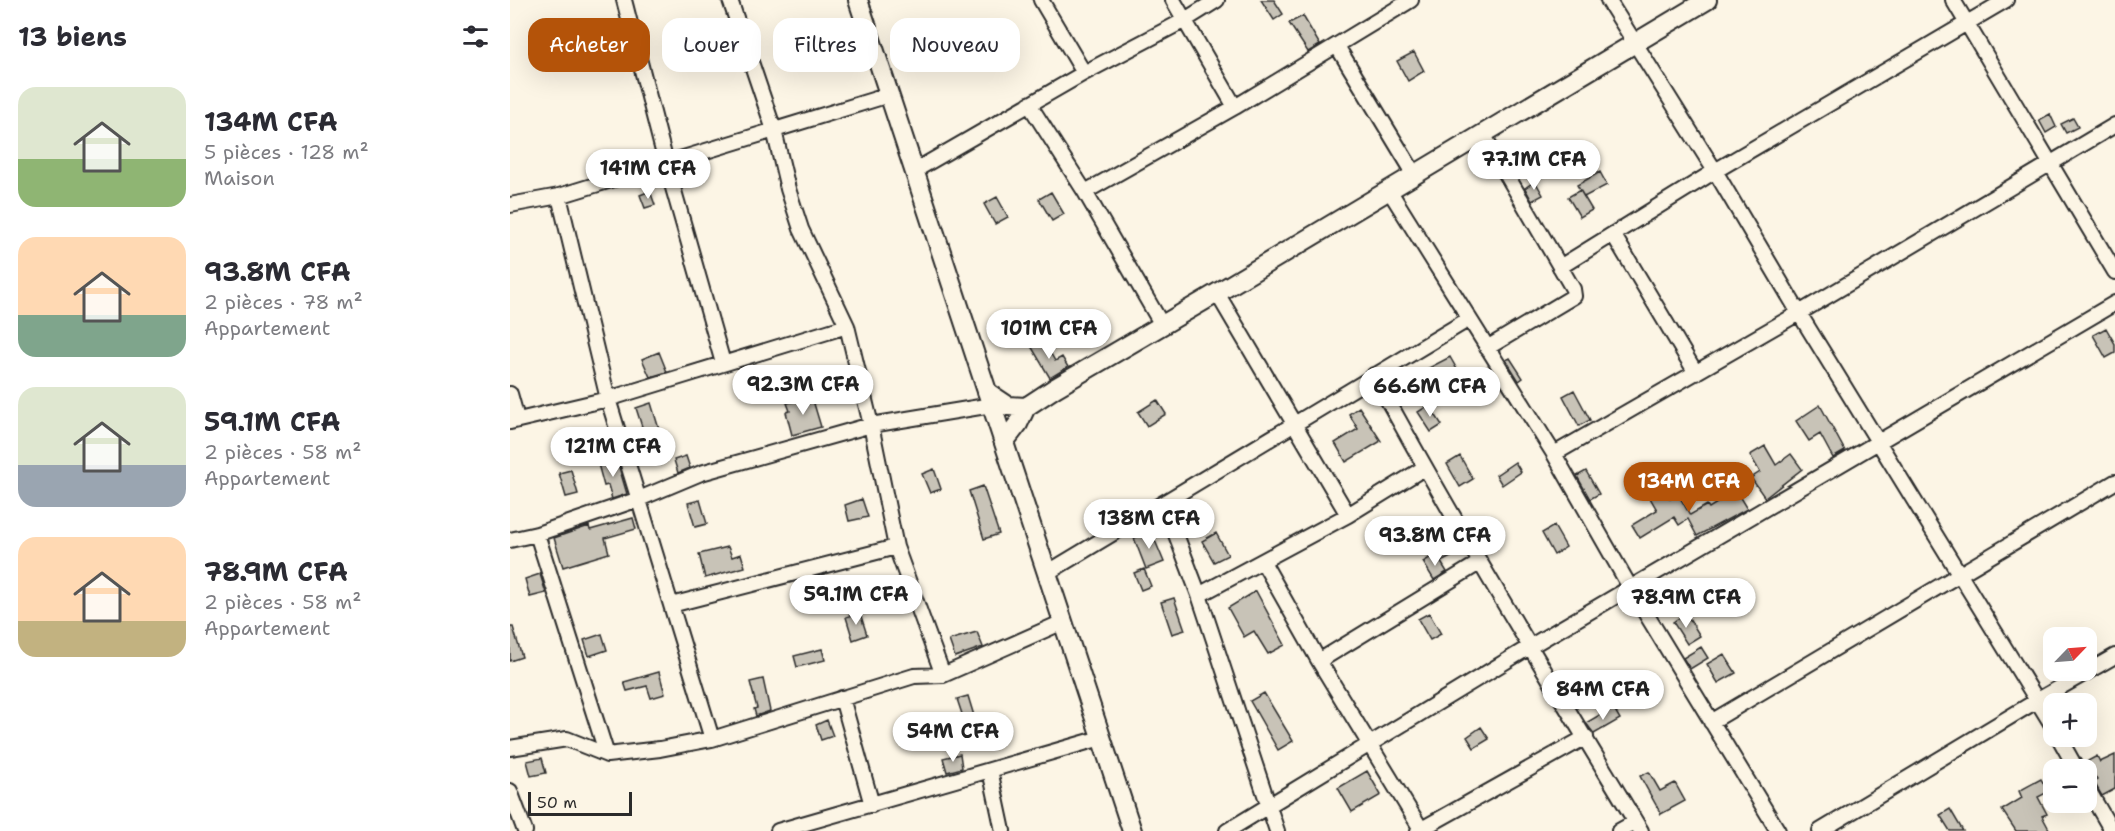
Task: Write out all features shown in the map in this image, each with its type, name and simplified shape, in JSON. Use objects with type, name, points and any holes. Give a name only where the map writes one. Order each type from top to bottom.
[{"type":"street","points":[[624,0],[666,163],[723,363]]},
{"type":"street","points":[[730,0],[774,130],[788,189],[801,229],[847,326],[871,425],[896,547],[944,675]]},
{"type":"street","points":[[858,0],[1132,831]]},
{"type":"street","points":[[1041,0],[1084,73]]},
{"type":"street","points":[[1173,0],[1235,107]]},
{"type":"street","points":[[914,171],[1029,104],[1185,20],[1217,0]]},
{"type":"street","points":[[1085,192],[1235,107],[1412,0]]},
{"type":"street","points":[[1608,0],[2043,709]]},
{"type":"street","points":[[1004,442],[1018,424],[1026,407],[1055,388],[1707,0]]},
{"type":"street","points":[[1953,0],[2115,272]]},
{"type":"street","points":[[1560,267],[1715,171],[2006,0]]},
{"type":"street","points":[[1337,46],[1415,175]]},
{"type":"street","points":[[510,205],[559,196],[889,95]]},
{"type":"street","points":[[1029,104],[1085,192],[1162,325]]},
{"type":"street","points":[[1554,454],[1696,374],[2115,125]]},
{"type":"street","points":[[1483,134],[1573,289],[1574,296],[1487,348]]},
{"type":"street","points":[[1389,190],[1554,454],[1631,589],[1778,831]]},
{"type":"street","points":[[559,196],[608,399],[712,739]]},
{"type":"street","points":[[1612,234],[1696,374]]},
{"type":"street","points":[[1217,293],[1348,516]]},
{"type":"street","points":[[1227,831],[1531,646],[2115,303]]},
{"type":"street","points":[[1047,573],[1469,319]]},
{"type":"street","points":[[510,394],[513,420],[608,399],[847,326]]},
{"type":"street","points":[[1374,375],[1479,563],[1638,826],[1619,831]]},
{"type":"street","points":[[510,540],[537,534],[639,499],[702,473],[871,425],[990,398],[1008,406],[1026,407]]},
{"type":"street","points":[[1199,595],[1348,516],[1424,468]]},
{"type":"street","points":[[1711,722],[2115,482]]},
{"type":"street","points":[[1164,503],[1199,595],[1277,831]]},
{"type":"street","points":[[537,534],[607,755]]},
{"type":"street","points":[[671,605],[896,547]]},
{"type":"street","points":[[1263,562],[1419,830],[1586,737]]},
{"type":"street","points":[[1319,661],[1479,563]]},
{"type":"street","points":[[510,748],[567,740],[607,755],[660,749],[712,739],[914,676],[944,675],[1063,622]]},
{"type":"street","points":[[1821,831],[2115,656]]},
{"type":"street","points":[[842,698],[872,805]]},
{"type":"street","points":[[786,830],[1101,738]]},
{"type":"street","points":[[990,770],[1003,831]]},
{"type":"street","points":[[510,791],[525,831]]},
{"type":"street","points":[[2097,805],[2112,831]]},
{"type":"building","points":[[1261,0],[1274,0],[1283,14],[1274,20]]},
{"type":"building","points":[[1303,16],[1320,45],[1308,52],[1289,23]]},
{"type":"building","points":[[1414,52],[1424,71],[1408,81],[1397,61]]},
{"type":"building","points":[[2050,114],[2056,127],[2046,133],[2039,120]]},
{"type":"building","points":[[2073,118],[2078,127],[2066,133],[2061,124]]},
{"type":"building","points":[[1600,172],[1607,185],[1584,197],[1577,185]]},
{"type":"building","points":[[1535,181],[1543,195],[1532,201],[1525,188]]},
{"type":"building","points":[[1580,190],[1592,210],[1580,217],[1568,197]]},
{"type":"building","points":[[650,191],[655,205],[645,208],[640,195]]},
{"type":"building","points":[[1051,192],[1064,214],[1052,221],[1039,199]]},
{"type":"building","points":[[997,197],[1008,217],[995,224],[984,204]]},
{"type":"building","points":[[2106,328],[2115,344],[2115,353],[2106,358],[2093,335]]},
{"type":"building","points":[[1043,340],[1055,361],[1062,357],[1068,367],[1050,378],[1031,346]]},
{"type":"building","points":[[659,352],[667,372],[650,377],[642,359]]},
{"type":"building","points":[[1450,357],[1459,373],[1446,380],[1449,386],[1433,395],[1421,372]]},
{"type":"building","points":[[1510,358],[1523,378],[1519,381],[1506,360]]},
{"type":"building","points":[[1574,390],[1590,420],[1579,426],[1563,396]]},
{"type":"building","points":[[812,397],[821,427],[792,435],[786,412],[790,411],[787,403]]},
{"type":"building","points":[[1157,400],[1166,414],[1147,426],[1138,412]]},
{"type":"building","points":[[651,403],[659,429],[644,433],[636,408]]},
{"type":"building","points":[[1429,405],[1442,425],[1431,432],[1418,412]]},
{"type":"building","points":[[1820,405],[1845,451],[1833,458],[1820,434],[1809,441],[1796,421]]},
{"type":"building","points":[[1359,407],[1381,441],[1346,462],[1335,443],[1358,429],[1349,414]]},
{"type":"building","points":[[1765,446],[1776,465],[1791,454],[1802,469],[1765,498],[1751,478],[1760,472],[1750,455]]},
{"type":"building","points":[[686,456],[690,468],[678,473],[674,460]]},
{"type":"building","points":[[1460,456],[1473,479],[1460,487],[1447,464]]},
{"type":"building","points":[[616,457],[627,494],[612,499],[608,485],[604,486],[598,464]]},
{"type":"building","points":[[1515,462],[1521,472],[1502,485],[1496,475]]},
{"type":"building","points":[[934,469],[941,489],[930,493],[922,474]]},
{"type":"building","points":[[571,470],[578,494],[566,497],[559,473]]},
{"type":"building","points":[[1586,471],[1599,494],[1590,499],[1577,476]]},
{"type":"building","points":[[983,486],[999,534],[984,539],[969,491]]},
{"type":"building","points":[[1664,488],[1670,499],[1678,494],[1690,515],[1707,505],[1709,508],[1736,491],[1747,509],[1697,536],[1688,519],[1679,525],[1674,517],[1640,538],[1632,525],[1657,510],[1649,496]]},
{"type":"building","points":[[862,499],[868,517],[849,521],[845,505]]},
{"type":"building","points":[[700,500],[707,524],[695,527],[688,503]]},
{"type":"building","points":[[633,518],[636,529],[605,538],[609,553],[563,567],[554,538],[589,526],[590,530]]},
{"type":"building","points":[[1554,526],[1566,547],[1554,555],[1542,533]]},
{"type":"building","points":[[1151,531],[1164,562],[1146,569],[1134,538]]},
{"type":"building","points":[[1216,533],[1228,555],[1214,562],[1202,541]]},
{"type":"building","points":[[1443,543],[1451,557],[1441,562],[1433,549]]},
{"type":"building","points":[[728,547],[732,557],[741,554],[745,567],[705,578],[699,554]]},
{"type":"building","points":[[1436,554],[1447,572],[1434,580],[1423,562]]},
{"type":"building","points":[[1144,569],[1151,586],[1141,590],[1134,573]]},
{"type":"building","points":[[540,574],[546,593],[530,597],[525,579]]},
{"type":"building","points":[[1256,591],[1285,645],[1268,654],[1254,631],[1244,637],[1228,608]]},
{"type":"building","points":[[1174,598],[1185,630],[1172,634],[1161,602]]},
{"type":"building","points":[[860,613],[867,635],[853,640],[846,617]]},
{"type":"building","points":[[1429,613],[1441,634],[1430,640],[1418,619]]},
{"type":"building","points":[[1686,613],[1700,636],[1687,644],[1673,622]]},
{"type":"building","points":[[510,627],[513,627],[522,657],[510,661]]},
{"type":"building","points":[[977,632],[983,647],[955,657],[949,640]]},
{"type":"building","points":[[602,634],[607,650],[589,656],[584,640]]},
{"type":"building","points":[[1701,647],[1708,658],[1690,669],[1683,658]]},
{"type":"building","points":[[822,649],[825,660],[797,667],[794,656]]},
{"type":"building","points":[[1724,654],[1736,673],[1718,683],[1707,664]]},
{"type":"building","points":[[659,672],[665,694],[651,698],[647,686],[627,691],[624,682]]},
{"type":"building","points":[[763,679],[770,711],[756,716],[754,709],[757,708],[750,682]]},
{"type":"building","points":[[1264,693],[1293,741],[1278,750],[1250,701]]},
{"type":"building","points":[[968,696],[975,719],[965,723],[957,699]]},
{"type":"building","points":[[1613,707],[1620,719],[1594,734],[1586,723]]},
{"type":"building","points":[[827,720],[833,736],[821,740],[816,725]]},
{"type":"building","points":[[1481,727],[1489,739],[1474,748],[1467,737]]},
{"type":"building","points":[[960,754],[962,768],[947,772],[943,758]]},
{"type":"building","points":[[2115,755],[2115,789],[2102,796],[2097,787],[2097,759],[2092,759],[2097,756],[2100,762]]},
{"type":"building","points":[[542,758],[546,773],[531,776],[527,761]]},
{"type":"building","points":[[1367,771],[1381,795],[1352,812],[1338,788]]},
{"type":"building","points":[[1649,772],[1660,791],[1675,783],[1685,801],[1661,814],[1640,776]]},
{"type":"building","points":[[2041,779],[2043,794],[2038,797],[2043,806],[2043,813],[2047,814],[2042,816],[2050,831],[2016,831],[2002,810],[2022,798],[2019,791]]},
{"type":"building","points":[[1950,809],[1963,831],[1950,831],[1940,815]]}]
